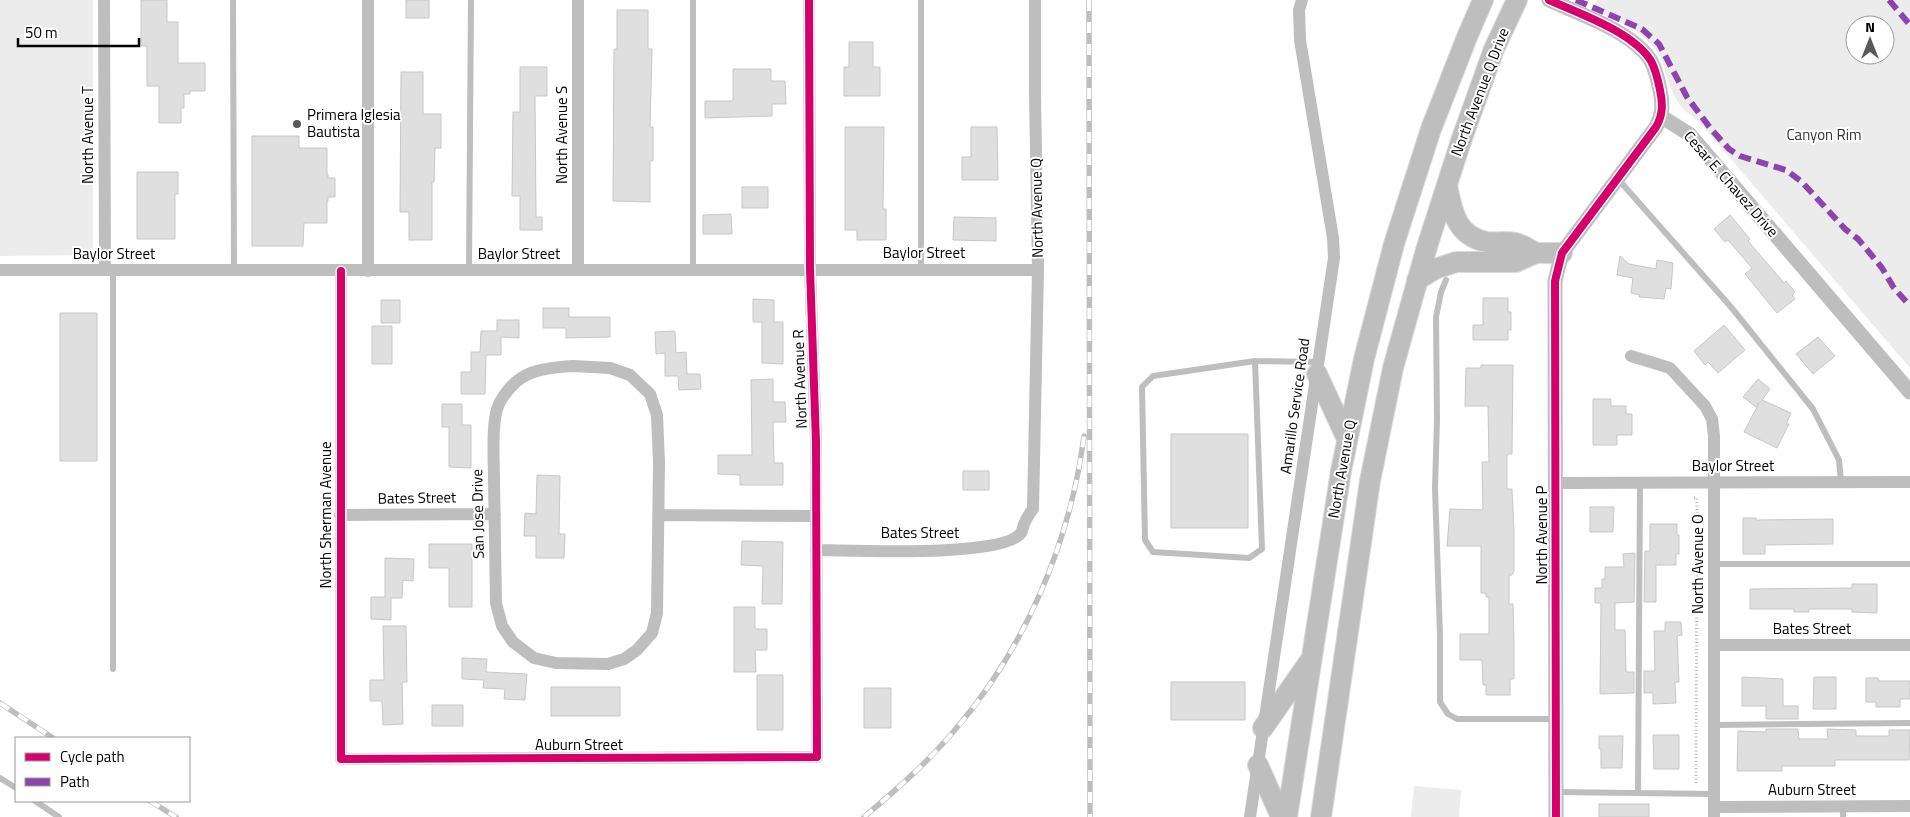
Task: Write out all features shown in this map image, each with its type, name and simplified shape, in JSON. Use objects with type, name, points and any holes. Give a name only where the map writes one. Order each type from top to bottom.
[{"type":"main road","name":"North Avenue Q Drive","points":[[1432,129],[1466,37],[1483,0]]},
{"type":"main road","name":"North Avenue Q Drive","points":[[1447,185],[1494,49],[1517,0]]},
{"type":"main road","name":"North Avenue Q","points":[[1287,817],[1347,439],[1364,359],[1394,244],[1432,129]]},
{"type":"main road","points":[[1447,185],[1451,205],[1462,230],[1476,239],[1488,242],[1516,243],[1536,253]]},
{"type":"main road","name":"North Avenue Q","points":[[1321,817],[1370,481],[1394,368],[1417,280],[1447,185]]},
{"type":"main road","points":[[1417,280],[1435,269],[1456,262],[1516,262],[1536,253],[1562,253]]},
{"type":"main road","points":[[1318,368],[1347,439]]},
{"type":"main road","points":[[1263,728],[1311,659]]},
{"type":"main road","points":[[1258,764],[1282,817]]},
{"type":"street","name":"North Avenue T","points":[[104,0],[109,270]]},
{"type":"street","points":[[368,0],[368,271]]},
{"type":"street","name":"North Avenue S","points":[[578,0],[578,270]]},
{"type":"street","name":"North Avenue R","points":[[809,0],[810,269],[816,442],[817,757]]},
{"type":"street","name":"North Avenue Q","points":[[1021,533],[1033,509],[1038,270],[1035,0]]},
{"type":"street","name":"Amarillo Service Road","points":[[1250,817],[1334,258],[1300,40],[1299,10],[1302,0]]},
{"type":"street","points":[[1549,0],[1622,35],[1637,45],[1654,67],[1662,101],[1662,117],[1649,138],[1562,253]]},
{"type":"street","name":"Cesar E. Chavez Drive","points":[[1662,117],[1689,134],[1910,392]]},
{"type":"street","name":"North Avenue P","points":[[1556,817],[1555,281],[1562,253]]},
{"type":"street","name":"Baylor Street","points":[[0,270],[1038,270]]},
{"type":"street","name":"North Sherman Avenue","points":[[341,271],[341,759]]},
{"type":"street","name":"North Avenue O","points":[[1631,356],[1670,368],[1705,406],[1712,419],[1714,436],[1714,806]]},
{"type":"street","name":"San Jose Drive","points":[[573,366],[610,368],[630,375],[650,394],[657,415],[659,515],[657,613],[652,634],[637,650],[624,659],[608,664],[556,664],[534,658],[513,642],[502,626],[496,604],[494,514],[494,428],[498,406],[511,387],[529,373],[543,368],[573,366]]},
{"type":"street","name":"Baylor Street","points":[[1556,483],[1910,482]]},
{"type":"street","name":"Bates Street","points":[[340,515],[494,514]]},
{"type":"street","points":[[659,515],[816,516]]},
{"type":"street","name":"Bates Street","points":[[816,550],[962,550],[994,546],[1021,533]]},
{"type":"street","name":"Bates Street","points":[[1714,645],[1910,645]]},
{"type":"street","name":"Auburn Street","points":[[341,759],[817,757]]},
{"type":"street","name":"Auburn Street","points":[[1714,806],[1842,812],[1910,806]]},
{"type":"lane","points":[[233,0],[234,270]]},
{"type":"lane","points":[[469,270],[471,0]]},
{"type":"lane","points":[[693,0],[693,270]]},
{"type":"lane","points":[[921,0],[921,269]]},
{"type":"lane","points":[[1618,179],[1731,307],[1813,409],[1839,460],[1841,482]]},
{"type":"lane","points":[[109,270],[113,669]]},
{"type":"lane","points":[[1446,280],[1439,299],[1436,317],[1437,419],[1435,488],[1440,636],[1440,702],[1448,714],[1457,719],[1556,719]]},
{"type":"lane","points":[[1255,361],[1262,549],[1249,558],[1153,552],[1145,540],[1142,387],[1153,376],[1255,361],[1318,368]]},
{"type":"lane","points":[[1638,793],[1640,483]]},
{"type":"lane","points":[[1714,564],[1910,564]]},
{"type":"lane","points":[[1714,725],[1910,722]]},
{"type":"lane","points":[[0,778],[15,787]]},
{"type":"lane","points":[[1556,792],[1638,793],[1714,806]]},
{"type":"lane","points":[[36,802],[59,817]]},
{"type":"path","points":[[1687,498],[1697,498],[1697,783],[1687,783]]},
{"type":"green space","points":[[0,0],[93,0],[93,250],[88,255],[0,256]]},
{"type":"green space","name":"Canyon Rim","points":[[1597,0],[1910,0],[1910,368],[1700,123],[1679,103],[1671,88],[1662,61],[1655,49],[1631,28],[1593,10]]},
{"type":"green space","points":[[1414,786],[1461,790],[1459,817],[1411,817]]},
{"type":"building","points":[[141,0],[167,0],[167,22],[178,22],[178,63],[205,63],[205,91],[190,91],[190,94],[184,94],[184,108],[181,108],[181,123],[159,123],[159,86],[147,86],[147,46],[141,46]]},
{"type":"building","points":[[406,0],[429,0],[429,18],[406,18]]},
{"type":"building","points":[[617,10],[648,10],[648,49],[652,49],[650,127],[653,127],[653,161],[650,161],[650,202],[613,201],[614,49],[617,49]]},
{"type":"building","points":[[849,42],[873,42],[873,67],[880,67],[880,96],[844,96],[844,67],[849,67]]},
{"type":"building","points":[[520,67],[547,67],[547,96],[535,96],[536,217],[542,217],[542,230],[520,230],[520,196],[512,196],[513,112],[520,112]]},
{"type":"building","points":[[733,69],[771,69],[771,81],[785,81],[786,104],[772,104],[772,116],[705,118],[705,101],[733,101]]},
{"type":"building","points":[[401,72],[423,72],[423,114],[441,114],[441,148],[435,148],[434,182],[432,182],[432,240],[409,240],[409,212],[400,212]]},
{"type":"building","points":[[845,127],[884,127],[883,209],[886,209],[886,240],[857,240],[857,230],[845,230]]},
{"type":"building","points":[[971,127],[997,127],[998,180],[962,180],[962,157],[971,157]]},
{"type":"building","points":[[252,136],[299,136],[299,148],[327,148],[327,174],[328,178],[335,178],[335,197],[328,197],[327,223],[304,223],[303,246],[252,246]]},
{"type":"building","points":[[137,172],[178,172],[178,194],[175,194],[175,239],[137,239]]},
{"type":"building","points":[[742,187],[768,187],[768,208],[742,208]]},
{"type":"building","points":[[731,214],[732,234],[703,234],[703,215]]},
{"type":"building","points":[[1730,215],[1750,239],[1748,241],[1784,283],[1786,281],[1795,292],[1792,295],[1795,299],[1777,313],[1745,274],[1752,268],[1728,240],[1725,242],[1714,229]]},
{"type":"building","points":[[954,217],[996,218],[996,241],[953,240]]},
{"type":"building","points":[[1620,256],[1629,264],[1656,269],[1657,260],[1673,263],[1671,289],[1666,288],[1664,299],[1639,297],[1640,295],[1631,293],[1633,278],[1617,275]]},
{"type":"building","points":[[1483,298],[1508,298],[1508,312],[1511,312],[1511,330],[1508,330],[1508,340],[1473,340],[1473,325],[1483,325]]},
{"type":"building","points":[[753,299],[774,300],[774,322],[783,322],[783,364],[762,363],[762,322],[753,322]]},
{"type":"building","points":[[381,300],[400,300],[400,323],[381,323]]},
{"type":"building","points":[[543,308],[569,308],[569,317],[610,317],[610,337],[566,338],[566,328],[543,328]]},
{"type":"building","points":[[60,313],[97,313],[97,461],[60,461]]},
{"type":"building","points":[[497,320],[519,320],[519,338],[501,337],[501,355],[486,355],[485,394],[461,394],[461,372],[471,372],[471,352],[480,352],[481,331],[497,331]]},
{"type":"building","points":[[1724,325],[1745,350],[1718,373],[1708,362],[1705,365],[1694,351]]},
{"type":"building","points":[[372,326],[392,326],[392,364],[372,364]]},
{"type":"building","points":[[675,331],[676,353],[686,352],[687,374],[700,374],[701,389],[679,390],[678,376],[665,376],[665,353],[656,354],[655,332]]},
{"type":"building","points":[[1818,337],[1835,356],[1813,374],[1796,354]]},
{"type":"building","points":[[1481,365],[1513,365],[1512,454],[1507,454],[1507,489],[1512,489],[1514,531],[1514,571],[1512,575],[1509,575],[1509,604],[1513,604],[1514,642],[1514,679],[1510,679],[1510,695],[1486,695],[1486,685],[1483,685],[1482,660],[1460,660],[1460,634],[1489,634],[1489,597],[1486,597],[1486,593],[1481,593],[1481,546],[1447,546],[1450,509],[1482,510],[1483,508],[1482,462],[1489,462],[1488,406],[1465,406],[1466,368],[1481,368]]},
{"type":"building","points":[[773,379],[773,402],[785,402],[786,422],[773,422],[774,463],[783,463],[783,485],[740,485],[740,475],[718,474],[718,455],[752,455],[751,380]]},
{"type":"building","points":[[1758,379],[1770,389],[1762,400],[1791,413],[1786,424],[1789,424],[1777,448],[1744,432],[1759,403],[1756,407],[1743,397]]},
{"type":"building","points":[[1593,399],[1611,399],[1611,406],[1626,406],[1626,414],[1632,414],[1632,435],[1617,435],[1617,445],[1593,445]]},
{"type":"building","points":[[442,404],[462,404],[462,425],[471,425],[471,468],[449,467],[449,427],[442,427]]},
{"type":"building","points":[[1171,434],[1248,434],[1248,528],[1171,528]]},
{"type":"building","points":[[963,471],[989,471],[989,490],[963,490]]},
{"type":"building","points":[[537,475],[560,476],[559,534],[565,534],[564,558],[536,558],[536,536],[524,536],[525,513],[536,514]]},
{"type":"building","points":[[1590,507],[1614,507],[1613,532],[1590,532]]},
{"type":"building","points":[[1743,518],[1756,518],[1756,520],[1833,519],[1833,544],[1765,545],[1765,554],[1743,554]]},
{"type":"building","points":[[1650,524],[1677,524],[1679,554],[1676,554],[1676,565],[1656,565],[1656,602],[1644,602],[1645,551],[1650,551]]},
{"type":"building","points":[[742,541],[783,542],[782,604],[762,604],[763,566],[741,565]]},
{"type":"building","points":[[429,544],[472,544],[472,607],[449,607],[449,568],[429,568]]},
{"type":"building","points":[[1635,553],[1634,602],[1615,603],[1615,630],[1625,630],[1626,672],[1634,672],[1634,693],[1600,694],[1601,603],[1595,603],[1595,588],[1602,588],[1602,579],[1605,579],[1605,567],[1624,567],[1623,554]]},
{"type":"building","points":[[385,558],[414,559],[413,581],[403,580],[402,598],[391,598],[391,620],[371,619],[371,597],[385,597]]},
{"type":"building","points":[[1852,584],[1877,584],[1877,613],[1852,612],[1852,609],[1809,609],[1809,612],[1794,612],[1794,609],[1750,609],[1750,589],[1852,588]]},
{"type":"building","points":[[734,607],[755,607],[755,629],[767,629],[767,650],[755,650],[756,672],[734,672]]},
{"type":"building","points":[[1665,622],[1681,622],[1682,635],[1677,636],[1679,682],[1675,682],[1676,703],[1653,704],[1653,693],[1644,693],[1644,671],[1655,671],[1654,631],[1665,631]]},
{"type":"building","points":[[383,626],[406,626],[407,682],[402,682],[403,724],[383,725],[382,701],[370,701],[370,680],[384,680]]},
{"type":"building","points":[[462,658],[487,659],[486,672],[527,674],[525,700],[504,699],[505,689],[483,688],[484,680],[462,679]]},
{"type":"building","points":[[757,675],[783,675],[783,730],[757,730]]},
{"type":"building","points":[[1742,677],[1783,679],[1783,706],[1798,706],[1798,719],[1766,719],[1766,706],[1742,706]]},
{"type":"building","points":[[1814,677],[1836,677],[1836,709],[1813,709]]},
{"type":"building","points":[[1866,678],[1878,678],[1879,681],[1910,681],[1910,699],[1900,699],[1900,707],[1876,707],[1876,702],[1866,702]]},
{"type":"building","points":[[1171,682],[1245,682],[1245,720],[1171,720]]},
{"type":"building","points":[[551,687],[620,687],[620,716],[551,716]]},
{"type":"building","points":[[864,688],[891,688],[891,728],[864,728]]},
{"type":"building","points":[[432,705],[463,705],[463,726],[432,726]]},
{"type":"building","points":[[1766,729],[1798,729],[1799,739],[1828,739],[1827,729],[1856,730],[1856,736],[1889,736],[1889,730],[1910,730],[1909,760],[1835,760],[1835,766],[1782,766],[1782,771],[1737,771],[1738,731],[1766,732]]},
{"type":"building","points":[[1653,735],[1679,735],[1679,769],[1654,769]]},
{"type":"building","points":[[1599,736],[1623,736],[1622,768],[1601,768]]},
{"type":"building","points":[[1599,804],[1649,804],[1649,817],[1599,817]]},
{"type":"railway","points":[[1089,0],[1090,817]]},
{"type":"railway","points":[[864,817],[911,776],[944,743],[979,699],[1023,630],[1040,593],[1068,516],[1084,436]]},
{"type":"railway","points":[[0,703],[51,737]]},
{"type":"railway","points":[[152,802],[176,817]]},
{"type":"marked path","points":[[1576,0],[1642,29],[1659,44],[1687,97],[1729,149],[1740,156],[1786,170],[1802,182],[1845,229],[1858,239],[1882,268],[1894,288],[1910,306]]},
{"type":"marked path","points":[[1889,0],[1910,25]]},
{"type":"cycle path","points":[[341,271],[341,759],[817,757],[816,442],[810,269],[809,0]]},
{"type":"cycle path","points":[[1549,0],[1605,25],[1632,41],[1643,51],[1656,71],[1662,105],[1656,127],[1562,253],[1555,281],[1556,817]]},
{"type":"place","name":"Primera Iglesia Bautista","points":[[297,124]]}]
